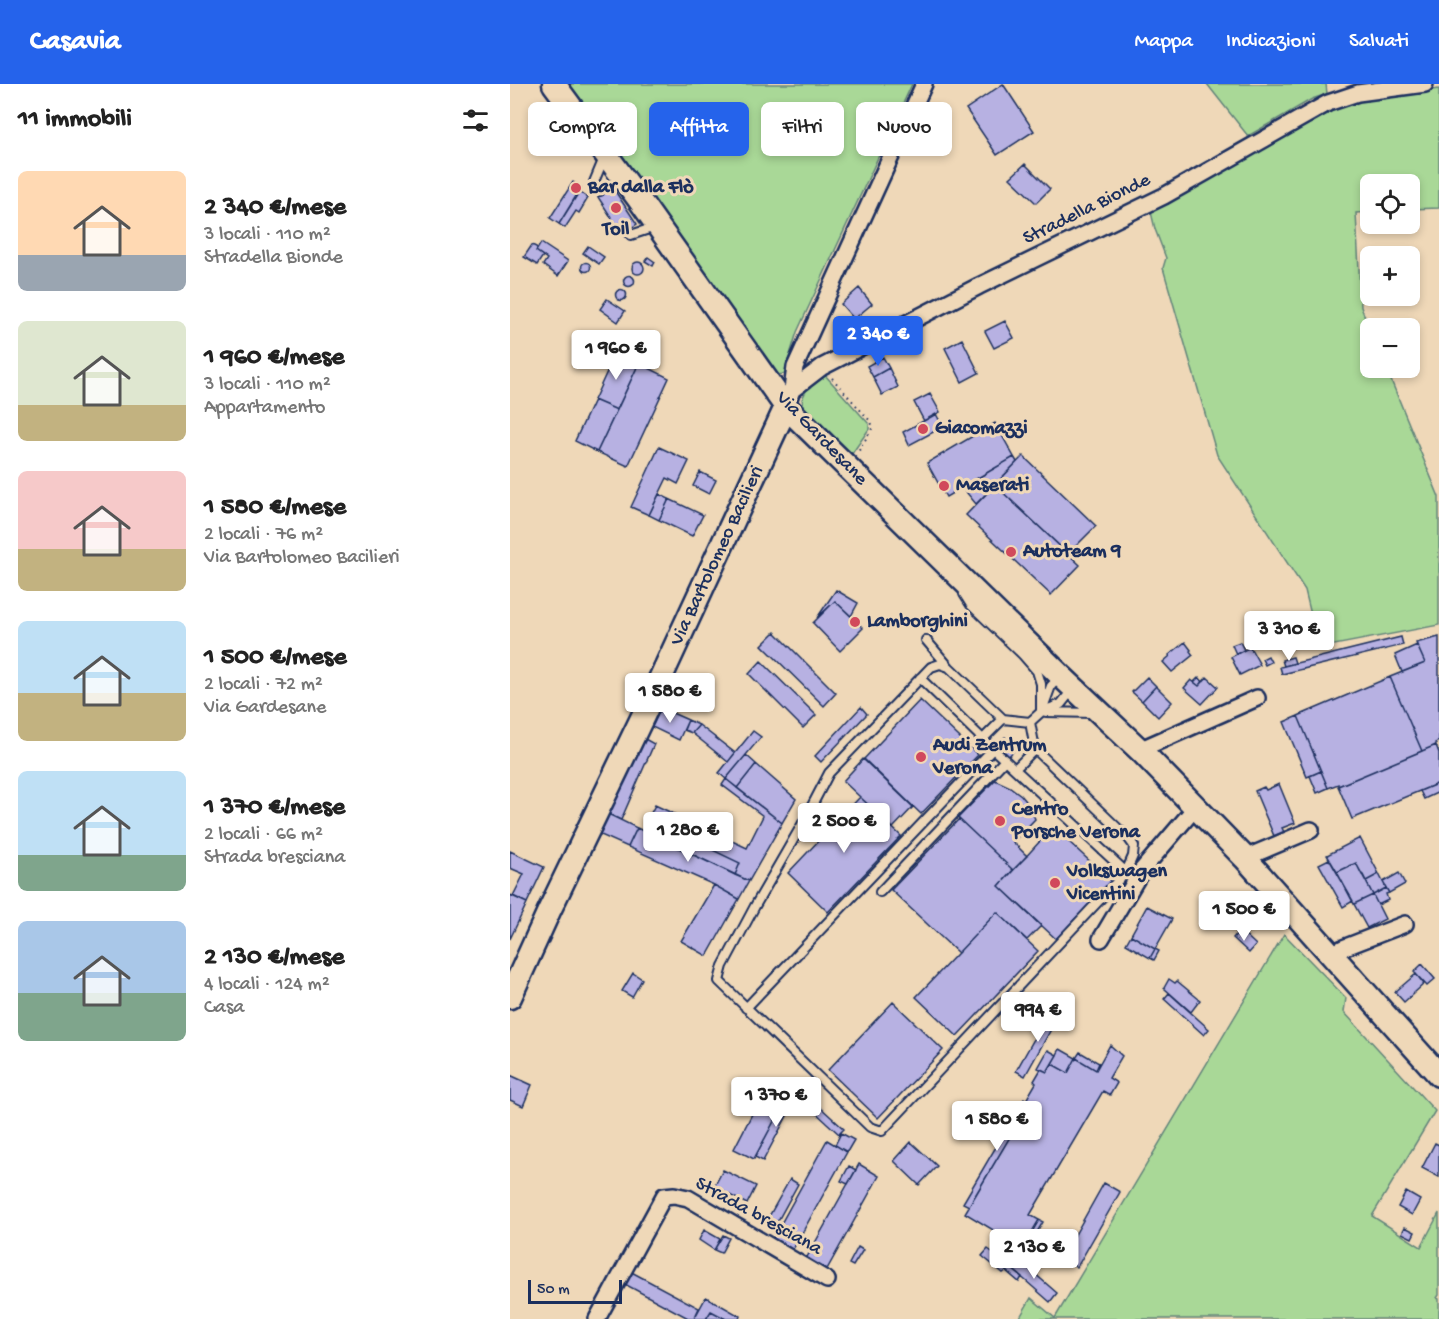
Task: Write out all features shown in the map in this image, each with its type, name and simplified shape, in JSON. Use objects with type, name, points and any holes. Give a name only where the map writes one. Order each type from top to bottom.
[{"type":"main road","name":"Via Gardesane","points":[[554,84],[567,102]]},
{"type":"main road","name":"Via Gardesane","points":[[607,156],[789,399],[941,560],[1139,750],[1245,858],[1439,1074]]},
{"type":"main road","name":"Via Bartolomeo Bacilieri","points":[[511,990],[648,706],[789,399]]},
{"type":"street","points":[[789,399],[795,367],[924,84]]},
{"type":"street","name":"Stradella Bionde","points":[[789,399],[822,367],[978,286],[1164,196],[1328,103],[1358,93],[1425,84]]},
{"type":"street","points":[[1139,750],[1257,698]]},
{"type":"street","points":[[1101,939],[1142,870],[1195,808]]},
{"type":"street","points":[[1245,858],[1311,830]]},
{"type":"street","points":[[1331,955],[1343,948],[1405,924]]},
{"type":"street","name":"Strada bresciana","points":[[597,1319],[664,1196],[688,1198],[827,1280]]},
{"type":"lane","points":[[600,192],[594,182],[605,156]]},
{"type":"lane","points":[[627,230],[631,235],[658,226]]},
{"type":"lane","points":[[941,560],[971,605],[1037,671],[1041,684],[1041,712]]},
{"type":"lane","points":[[926,640],[949,667],[1003,719],[1030,722],[1041,712],[1061,704],[1067,682],[1051,686],[1041,712]]},
{"type":"lane","points":[[949,667],[940,664],[931,667],[829,772],[803,824],[754,906],[723,966],[719,981],[870,1127],[882,1131],[1126,872],[1133,856],[1134,846],[1129,839],[1035,749],[1030,722]]},
{"type":"lane","points":[[920,678],[1126,872]]},
{"type":"lane","points":[[1041,712],[1100,714]]},
{"type":"lane","points":[[983,739],[1003,719]]},
{"type":"lane","points":[[746,1008],[993,748]]},
{"type":"lane","points":[[1015,769],[1035,749]]},
{"type":"lane","points":[[880,892],[1005,760]]},
{"type":"path","points":[[822,367],[872,422],[873,427],[858,450],[858,457]]},
{"type":"green space","points":[[565,84],[912,84],[904,102],[856,102],[856,156],[879,156],[797,332],[784,374],[777,375],[617,156],[637,156],[637,102],[578,102]]},
{"type":"green space","points":[[1207,84],[1326,84],[1327,94],[1312,99],[1248,136]]},
{"type":"green space","points":[[1439,89],[1439,208],[1420,209],[1420,174],[1360,174],[1360,213],[1356,213],[1360,306],[1365,318],[1360,318],[1360,378],[1390,378],[1439,497],[1439,625],[1319,648],[1305,590],[1217,455],[1163,268],[1166,258],[1151,212],[1355,99]]},
{"type":"green space","points":[[824,374],[869,424],[869,429],[849,458],[804,409],[802,399],[808,387]]},
{"type":"green space","points":[[1284,934],[1346,998],[1344,1012],[1435,1111],[1372,1216],[1421,1247],[1439,1213],[1439,1295],[1437,1298],[1439,1299],[1439,1319],[1019,1319],[1031,1298],[1055,1318]]},
{"type":"building","points":[[1003,84],[1034,131],[997,155],[966,109]]},
{"type":"building","points":[[1025,164],[1050,189],[1036,203],[1010,178]]},
{"type":"building","points":[[573,182],[581,188],[559,224],[550,218]]},
{"type":"building","points":[[611,185],[637,224],[622,234],[596,194]]},
{"type":"building","points":[[579,192],[588,198],[579,213],[576,211],[565,228],[559,224]]},
{"type":"building","points":[[541,243],[568,261],[558,276],[543,265],[547,259],[536,251]]},
{"type":"building","points":[[532,245],[538,248],[536,251],[543,256],[537,265],[524,257]]},
{"type":"building","points":[[588,246],[604,257],[599,264],[583,253]]},
{"type":"building","points":[[648,257],[655,262],[653,266],[645,261]]},
{"type":"building","points":[[638,262],[644,268],[638,274],[632,268]]},
{"type":"building","points":[[586,263],[590,267],[586,271],[582,267]]},
{"type":"building","points":[[629,275],[635,281],[629,287],[623,281]]},
{"type":"building","points":[[859,288],[872,304],[854,319],[841,304]]},
{"type":"building","points":[[621,289],[627,295],[621,301],[615,295]]},
{"type":"building","points":[[607,299],[625,311],[618,322],[600,309]]},
{"type":"building","points":[[1005,321],[1014,338],[994,348],[985,331]]},
{"type":"building","points":[[962,339],[979,373],[962,382],[945,348]]},
{"type":"building","points":[[616,352],[639,363],[617,410],[594,400]]},
{"type":"building","points":[[883,357],[889,368],[873,377],[867,366]]},
{"type":"building","points":[[639,363],[669,378],[628,466],[597,452]]},
{"type":"building","points":[[889,368],[898,387],[882,395],[873,377]]},
{"type":"building","points":[[930,394],[940,412],[924,421],[914,402]]},
{"type":"building","points":[[594,400],[617,410],[597,452],[575,441]]},
{"type":"building","name":"Giacomazzi","points":[[936,414],[943,427],[909,445],[903,432]]},
{"type":"building","points":[[995,423],[1014,457],[946,497],[927,463]]},
{"type":"building","points":[[659,447],[689,461],[678,484],[667,478],[649,515],[631,507]]},
{"type":"building","points":[[1023,456],[1096,526],[1068,554],[995,485]]},
{"type":"building","points":[[1014,457],[1017,462],[976,504],[962,487]]},
{"type":"building","points":[[700,472],[716,480],[709,494],[693,486]]},
{"type":"building","points":[[995,485],[1080,565],[1051,595],[966,515]]},
{"type":"building","points":[[659,494],[669,499],[659,520],[649,515]]},
{"type":"building","points":[[669,499],[703,515],[692,536],[659,520]]},
{"type":"building","points":[[836,590],[858,603],[851,616],[835,601],[817,618]]},
{"type":"building","points":[[835,601],[863,628],[840,651],[813,623]]},
{"type":"building","points":[[775,632],[836,693],[824,706],[762,645]]},
{"type":"building","points":[[1401,637],[1403,645],[1282,674],[1280,667]]},
{"type":"building","points":[[1439,637],[1439,741],[1435,743],[1436,745],[1422,751],[1390,677],[1425,663],[1416,643]]},
{"type":"building","points":[[1185,642],[1193,655],[1172,672],[1163,662]]},
{"type":"building","points":[[1240,642],[1244,650],[1236,654],[1232,645]]},
{"type":"building","points":[[1417,645],[1425,663],[1402,672],[1395,655]]},
{"type":"building","points":[[1250,647],[1260,665],[1240,675],[1231,657]]},
{"type":"building","points":[[1268,656],[1271,662],[1265,665],[1262,659]]},
{"type":"building","points":[[1293,657],[1295,663],[1284,666],[1282,660]]},
{"type":"building","points":[[761,661],[816,715],[803,728],[749,674]]},
{"type":"building","points":[[1147,677],[1156,686],[1142,701],[1132,692]]},
{"type":"building","points":[[1199,677],[1203,682],[1199,686],[1194,682]]},
{"type":"building","points":[[1207,677],[1218,687],[1202,704],[1184,688],[1191,680],[1199,686]]},
{"type":"building","points":[[1390,677],[1422,751],[1338,786],[1338,784],[1328,788],[1298,716]]},
{"type":"building","points":[[1156,686],[1172,702],[1158,717],[1142,701]]},
{"type":"building","points":[[920,700],[978,755],[921,814],[864,759]]},
{"type":"building","points":[[861,707],[867,714],[821,762],[815,756]]},
{"type":"building","points":[[661,708],[688,720],[679,740],[652,727]]},
{"type":"building","points":[[1298,716],[1321,771],[1307,777],[1284,722]]},
{"type":"building","points":[[688,720],[699,725],[692,733],[684,730]]},
{"type":"building","points":[[699,725],[735,753],[728,762],[692,733]]},
{"type":"building","points":[[753,731],[761,737],[726,779],[719,773]]},
{"type":"building","points":[[1005,737],[1016,748],[1009,756],[998,745]]},
{"type":"building","points":[[643,738],[654,744],[621,820],[604,812]]},
{"type":"building","points":[[1436,745],[1439,753],[1439,783],[1352,819],[1338,786]]},
{"type":"building","points":[[746,755],[756,764],[737,788],[726,779]]},
{"type":"building","points":[[863,759],[913,807],[893,828],[843,781]]},
{"type":"building","points":[[756,764],[796,799],[782,823],[737,788]]},
{"type":"building","points":[[1321,771],[1328,788],[1317,793],[1310,776]]},
{"type":"building","points":[[726,779],[782,823],[749,881],[735,875],[740,863],[648,819],[655,805],[747,848],[763,816],[722,785]]},
{"type":"building","points":[[995,780],[1021,795],[1030,806],[1035,819],[1013,842],[1027,856],[1013,870],[958,818]]},
{"type":"building","points":[[1439,783],[1439,792],[1424,799],[1420,791]]},
{"type":"building","points":[[1279,784],[1295,823],[1282,828],[1284,832],[1274,836],[1255,791],[1264,787],[1266,790]]},
{"type":"building","points":[[860,797],[901,836],[828,912],[788,873]]},
{"type":"building","points":[[604,812],[637,828],[628,847],[594,832]]},
{"type":"building","points":[[648,819],[740,863],[735,875],[643,831]]},
{"type":"building","points":[[959,819],[1013,870],[999,886],[1041,926],[1027,940],[997,912],[958,953],[891,890]]},
{"type":"building","points":[[1053,827],[1111,881],[1056,939],[999,886]]},
{"type":"building","points":[[637,828],[749,881],[739,899],[714,885],[628,847]]},
{"type":"building","points":[[1360,838],[1379,874],[1366,881],[1356,863],[1337,872],[1327,855]]},
{"type":"building","points":[[510,851],[544,867],[527,903],[513,896],[524,874],[510,868]]},
{"type":"building","points":[[1329,859],[1353,901],[1343,907],[1319,864]]},
{"type":"building","points":[[1356,863],[1373,895],[1354,904],[1337,872]]},
{"type":"building","points":[[1399,873],[1405,884],[1389,893],[1383,882]]},
{"type":"building","points":[[1379,874],[1386,888],[1373,895],[1366,881]]},
{"type":"building","points":[[714,885],[739,899],[707,956],[681,941]]},
{"type":"building","points":[[1386,888],[1389,893],[1386,894],[1388,900],[1378,905],[1373,895]]},
{"type":"building","points":[[510,895],[527,903],[510,939]]},
{"type":"building","points":[[1373,895],[1385,919],[1367,928],[1354,904]]},
{"type":"building","points":[[1147,906],[1172,919],[1155,949],[1131,935]]},
{"type":"building","points":[[997,912],[1038,951],[957,1036],[916,997]]},
{"type":"building","points":[[1240,930],[1256,945],[1249,953],[1233,938]]},
{"type":"building","points":[[1131,935],[1155,949],[1150,958],[1126,944]]},
{"type":"building","points":[[1155,949],[1159,951],[1154,960],[1150,958]]},
{"type":"building","points":[[1422,964],[1435,979],[1427,986],[1414,972]]},
{"type":"building","points":[[633,973],[642,979],[632,997],[622,991]]},
{"type":"building","points":[[1416,974],[1424,984],[1404,1002],[1395,992]]},
{"type":"building","points":[[1169,979],[1175,983],[1177,981],[1200,1000],[1191,1012],[1164,988]]},
{"type":"building","points":[[1169,993],[1209,1029],[1204,1035],[1164,999]]},
{"type":"building","points":[[893,1002],[943,1050],[878,1118],[828,1070]]},
{"type":"building","points":[[1051,1009],[1060,1013],[1025,1076],[1016,1071]]},
{"type":"building","points":[[1110,1045],[1122,1056],[1109,1078],[1117,1083],[1110,1095],[1103,1091],[1030,1215],[1039,1220],[1026,1242],[1016,1237],[1013,1242],[965,1213],[1030,1103],[1026,1100],[1041,1069],[1047,1072],[1052,1064],[1068,1073],[1076,1058],[1096,1070]]},
{"type":"building","points":[[1060,1049],[1076,1058],[1068,1073],[1052,1064]]},
{"type":"building","points":[[1048,1050],[1057,1055],[1047,1072],[1038,1068]]},
{"type":"building","points":[[1080,1052],[1099,1063],[1096,1070],[1076,1058]]},
{"type":"building","points":[[510,1075],[532,1085],[523,1106],[510,1100]]},
{"type":"building","points":[[768,1083],[789,1093],[754,1159],[734,1149]]},
{"type":"building","points":[[788,1095],[796,1099],[763,1161],[755,1157]]},
{"type":"building","points":[[1024,1099],[1030,1103],[969,1206],[963,1203]]},
{"type":"building","points":[[819,1106],[844,1129],[839,1134],[815,1112]]},
{"type":"building","points":[[841,1133],[854,1140],[847,1152],[835,1145]]},
{"type":"building","points":[[827,1140],[847,1152],[792,1251],[772,1240]]},
{"type":"building","points":[[911,1142],[937,1166],[919,1185],[894,1161]]},
{"type":"building","points":[[1435,1143],[1439,1145],[1439,1177],[1422,1168]]},
{"type":"building","points":[[859,1164],[879,1176],[826,1271],[806,1259]]},
{"type":"building","points":[[849,1166],[856,1170],[848,1184],[841,1181]]},
{"type":"building","points":[[723,1170],[756,1186],[747,1204],[714,1187]]},
{"type":"building","points":[[790,1179],[798,1184],[776,1224],[767,1220]]},
{"type":"building","points":[[1104,1183],[1120,1192],[1077,1267],[1062,1258]]},
{"type":"building","points":[[1406,1192],[1420,1200],[1412,1215],[1398,1207]]},
{"type":"building","points":[[1039,1220],[1043,1222],[1030,1244],[1026,1242]]},
{"type":"building","points":[[1405,1227],[1415,1232],[1412,1238],[1402,1233]]},
{"type":"building","points":[[704,1230],[720,1239],[714,1250],[699,1240]]},
{"type":"building","points":[[723,1235],[729,1238],[721,1253],[714,1250]]},
{"type":"building","points":[[858,1247],[863,1250],[853,1266],[849,1264]]},
{"type":"building","points":[[988,1249],[1005,1261],[1013,1259],[1015,1261],[1010,1267],[1022,1277],[1019,1282],[1006,1271],[1003,1273],[982,1256]]},
{"type":"building","points":[[1018,1259],[1057,1293],[1050,1302],[1010,1267]]},
{"type":"building","points":[[624,1268],[699,1308],[694,1319],[690,1319],[617,1280]]},
{"type":"building","points":[[706,1297],[740,1316],[739,1319],[726,1319],[711,1311],[706,1319],[694,1319]]},
{"type":"building","points":[[711,1311],[726,1319],[706,1319]]},
{"type":"place","name":"Bar dalla Flò","points":[[576,188]]},
{"type":"place","name":"Toil","points":[[616,208]]},
{"type":"place","name":"Giacomazzi","points":[[923,429]]},
{"type":"place","name":"Maserati","points":[[944,486]]},
{"type":"place","name":"Autoteam 9","points":[[1011,552]]},
{"type":"place","name":"Lamborghini","points":[[855,622]]},
{"type":"place","name":"Audi Zentrum Verona","points":[[921,757]]},
{"type":"place","name":"Centro Porsche Verona","points":[[1000,821]]},
{"type":"place","name":"Volkswagen Vicentini","points":[[1055,883]]}]
